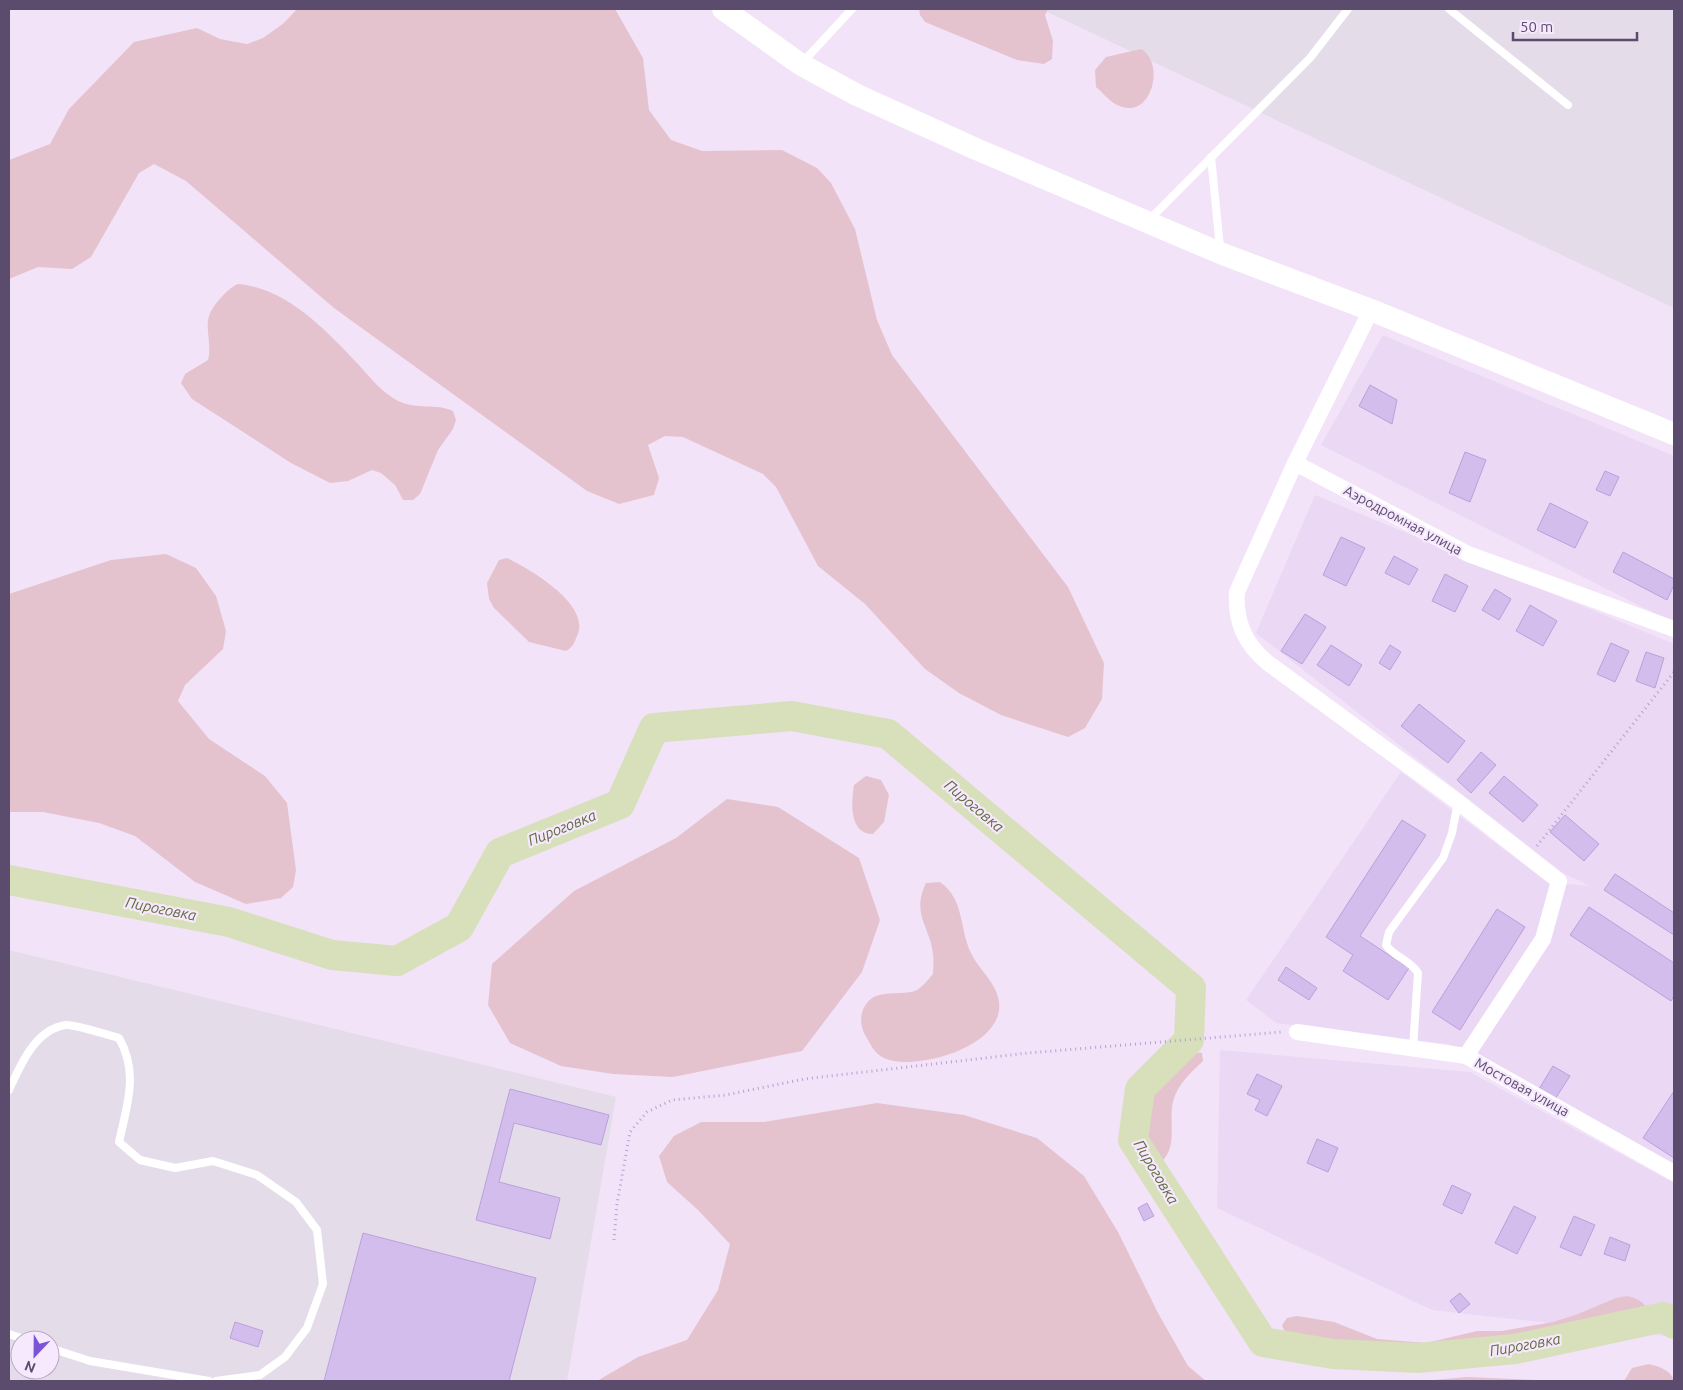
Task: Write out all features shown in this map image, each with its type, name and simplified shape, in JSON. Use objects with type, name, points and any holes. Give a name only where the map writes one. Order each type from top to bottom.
[{"type":"main road","points":[[723,9],[800,64],[858,94],[976,149],[1220,253],[1371,310],[1674,434]]},
{"type":"street","points":[[1371,310],[1295,462],[1237,592],[1236,608],[1246,640],[1255,653],[1268,664],[1458,802],[1559,881],[1543,939],[1466,1056]]},
{"type":"street","name":"Аэродромная улица","points":[[1295,462],[1468,554],[1674,629]]},
{"type":"street","name":"Мостовая улица","points":[[1297,1032],[1466,1056],[1674,1173]]},
{"type":"lane","points":[[800,64],[852,9]]},
{"type":"lane","points":[[1146,222],[1310,58],[1348,9]]},
{"type":"lane","points":[[1449,9],[1568,105]]},
{"type":"lane","points":[[1211,157],[1220,253]]},
{"type":"lane","points":[[1413,1048],[1418,973],[1414,967],[1389,950],[1386,940],[1389,932],[1444,858],[1452,833],[1458,802]]},
{"type":"lane","points":[[9,1090],[29,1050],[47,1033],[66,1025],[119,1038],[128,1054],[131,1081],[119,1142],[140,1160],[175,1168],[213,1161],[257,1175],[296,1202],[317,1230],[323,1284],[307,1328],[285,1357],[260,1375],[216,1381]]},
{"type":"lane","points":[[60,1351],[90,1361],[209,1381]]},
{"type":"path","points":[[1528,858],[1674,672]]},
{"type":"path","points":[[614,1240],[617,1204],[630,1132],[647,1112],[672,1100],[726,1095],[804,1079],[1028,1053],[1172,1042],[1218,1036],[1297,1032]]},
{"type":"shaded area","points":[[297,9],[615,9],[643,58],[649,110],[671,140],[702,151],[782,150],[817,168],[831,183],[855,229],[877,320],[892,355],[1068,587],[1104,663],[1102,699],[1085,728],[1068,737],[1001,715],[959,693],[925,669],[865,604],[818,566],[776,487],[763,474],[683,437],[665,436],[648,445],[659,478],[654,495],[619,504],[587,491],[334,308],[186,181],[154,164],[139,173],[91,257],[72,269],[38,267],[9,279],[9,160],[50,144],[69,109],[134,42],[197,28],[220,39],[247,44],[263,38],[284,23]]},
{"type":"shaded area","points":[[919,9],[1048,9],[1045,15],[1053,41],[1052,59],[1044,64],[1017,60],[925,22],[920,15]]},
{"type":"shaded area","points":[[1041,9],[1674,9],[1674,308]]},
{"type":"shaded area","points":[[1141,49],[1149,56],[1153,66],[1152,89],[1147,98],[1139,105],[1129,108],[1117,105],[1096,87],[1095,70],[1106,57]]},
{"type":"shaded area","points":[[238,284],[256,287],[272,293],[303,312],[331,336],[381,388],[398,401],[405,404],[440,407],[453,411],[456,420],[453,429],[438,450],[420,494],[413,500],[403,500],[395,485],[381,473],[372,470],[348,481],[330,483],[291,463],[192,399],[181,383],[185,374],[208,360],[209,316],[221,297]]},
{"type":"shaded area","points":[[1383,335],[1674,456],[1674,623],[1321,445]]},
{"type":"shaded area","points":[[1315,495],[1674,644],[1674,1165],[1449,1044],[1276,1023],[1246,1000],[1401,772],[1547,882],[1590,886],[1563,873],[1256,633]]},
{"type":"shaded area","points":[[166,554],[196,568],[216,596],[226,631],[223,649],[185,685],[178,701],[209,739],[265,776],[287,803],[296,870],[293,887],[281,898],[246,904],[195,882],[135,836],[99,823],[43,812],[9,812],[9,594],[111,560]]},
{"type":"shaded area","points":[[507,558],[543,579],[568,601],[576,612],[579,624],[577,636],[573,645],[566,651],[529,642],[494,608],[489,599],[487,583],[499,560]]},
{"type":"shaded area","points":[[866,776],[881,780],[889,795],[884,822],[873,834],[865,833],[859,829],[853,816],[852,808],[854,785]]},
{"type":"shaded area","points":[[727,799],[778,807],[859,858],[880,920],[862,972],[802,1051],[673,1077],[613,1074],[561,1066],[510,1043],[488,1005],[492,964],[574,891],[676,838]]},
{"type":"shaded area","points":[[940,882],[954,897],[971,953],[998,995],[997,1018],[988,1032],[973,1043],[955,1052],[915,1061],[898,1061],[884,1058],[875,1051],[865,1035],[861,1023],[864,1007],[872,998],[883,994],[917,990],[933,974],[933,954],[920,903],[926,883]]},
{"type":"shaded area","points":[[9,950],[616,1097],[567,1381],[9,1381]]},
{"type":"shaded area","points":[[1220,1050],[1470,1072],[1674,1183],[1674,1337],[1432,1310],[1217,1208]]},
{"type":"shaded area","points":[[1194,1052],[1202,1053],[1203,1061],[1179,1088],[1173,1101],[1171,1144],[1169,1151],[1160,1163],[1151,1152],[1147,1140],[1145,1126],[1147,1112],[1151,1099],[1165,1074],[1176,1062]]},
{"type":"shaded area","points":[[877,1103],[964,1115],[1037,1138],[1084,1176],[1118,1232],[1158,1313],[1188,1366],[1206,1381],[597,1381],[638,1357],[687,1340],[718,1290],[730,1244],[698,1210],[667,1182],[659,1156],[674,1136],[701,1122],[764,1122]]},
{"type":"shaded area","points":[[1627,1296],[1643,1303],[1649,1312],[1650,1317],[1639,1326],[1627,1330],[1589,1334],[1531,1354],[1506,1360],[1477,1360],[1393,1350],[1323,1347],[1294,1339],[1282,1325],[1287,1318],[1297,1316],[1334,1322],[1377,1339],[1426,1343],[1477,1331],[1502,1331],[1553,1322],[1616,1298]]},
{"type":"shaded area","points":[[1649,1364],[1671,1374],[1674,1381],[1624,1381],[1632,1368]]},
{"type":"shaded area","points":[[1466,1377],[1561,1381],[1424,1381]]},
{"type":"building","points":[[1370,385],[1397,400],[1392,424],[1359,406]]},
{"type":"building","points":[[1465,452],[1486,460],[1470,502],[1449,493]]},
{"type":"building","points":[[1605,471],[1619,477],[1610,496],[1596,490]]},
{"type":"building","points":[[1550,503],[1588,522],[1575,548],[1537,530]]},
{"type":"building","points":[[1341,537],[1365,548],[1346,586],[1323,575]]},
{"type":"building","points":[[1623,552],[1674,579],[1674,585],[1667,600],[1613,572]]},
{"type":"building","points":[[1394,556],[1418,569],[1409,585],[1385,573]]},
{"type":"building","points":[[1445,574],[1468,586],[1455,612],[1432,601]]},
{"type":"building","points":[[1495,589],[1511,599],[1499,620],[1482,610]]},
{"type":"building","points":[[1530,605],[1557,621],[1543,646],[1516,631]]},
{"type":"building","points":[[1305,614],[1326,627],[1302,664],[1281,651]]},
{"type":"building","points":[[1611,643],[1629,651],[1615,682],[1597,674]]},
{"type":"building","points":[[1331,645],[1362,665],[1349,686],[1317,665]]},
{"type":"building","points":[[1390,645],[1401,652],[1390,670],[1379,663]]},
{"type":"building","points":[[1646,652],[1664,658],[1655,688],[1636,681]]},
{"type":"building","points":[[1419,704],[1465,741],[1448,763],[1401,726]]},
{"type":"building","points":[[1481,752],[1496,765],[1471,793],[1457,780]]},
{"type":"building","points":[[1504,776],[1538,805],[1523,822],[1489,793]]},
{"type":"building","points":[[1565,815],[1599,844],[1584,861],[1550,832]]},
{"type":"building","points":[[1402,820],[1426,835],[1360,936],[1409,968],[1388,1000],[1343,971],[1353,955],[1326,937]]},
{"type":"building","points":[[1615,874],[1674,913],[1674,935],[1604,890]]},
{"type":"building","points":[[1589,907],[1674,963],[1674,996],[1671,1001],[1570,935]]},
{"type":"building","points":[[1497,909],[1525,927],[1460,1030],[1432,1012]]},
{"type":"building","points":[[1286,967],[1317,988],[1309,1000],[1278,980]]},
{"type":"building","points":[[1553,1066],[1570,1076],[1555,1099],[1539,1089]]},
{"type":"building","points":[[1257,1074],[1282,1086],[1267,1116],[1255,1110],[1260,1100],[1247,1094]]},
{"type":"building","points":[[510,1089],[609,1115],[601,1145],[514,1123],[499,1182],[560,1198],[550,1239],[476,1220]]},
{"type":"building","points":[[1674,1091],[1674,1158],[1643,1138]]},
{"type":"building","points":[[1317,1139],[1338,1148],[1328,1172],[1307,1163]]},
{"type":"building","points":[[1452,1185],[1471,1194],[1462,1214],[1443,1205]]},
{"type":"building","points":[[1147,1203],[1154,1216],[1144,1221],[1138,1208]]},
{"type":"building","points":[[1514,1206],[1536,1217],[1517,1254],[1495,1243]]},
{"type":"building","points":[[1574,1216],[1595,1225],[1581,1256],[1560,1247]]},
{"type":"building","points":[[363,1233],[536,1278],[509,1381],[324,1381]]},
{"type":"building","points":[[1610,1237],[1630,1245],[1625,1261],[1604,1254]]},
{"type":"building","points":[[1460,1293],[1470,1304],[1459,1313],[1450,1301]]},
{"type":"building","points":[[235,1322],[263,1331],[258,1347],[230,1338]]},
{"type":"waterway","name":"Пироговка","points":[[9,880],[229,922],[332,955],[397,961],[459,927],[500,853],[620,804],[654,728],[792,716],[888,734],[1191,988],[1189,1040],[1140,1089],[1133,1140],[1263,1342],[1333,1354],[1418,1358],[1515,1349],[1664,1317],[1674,1324]]}]
